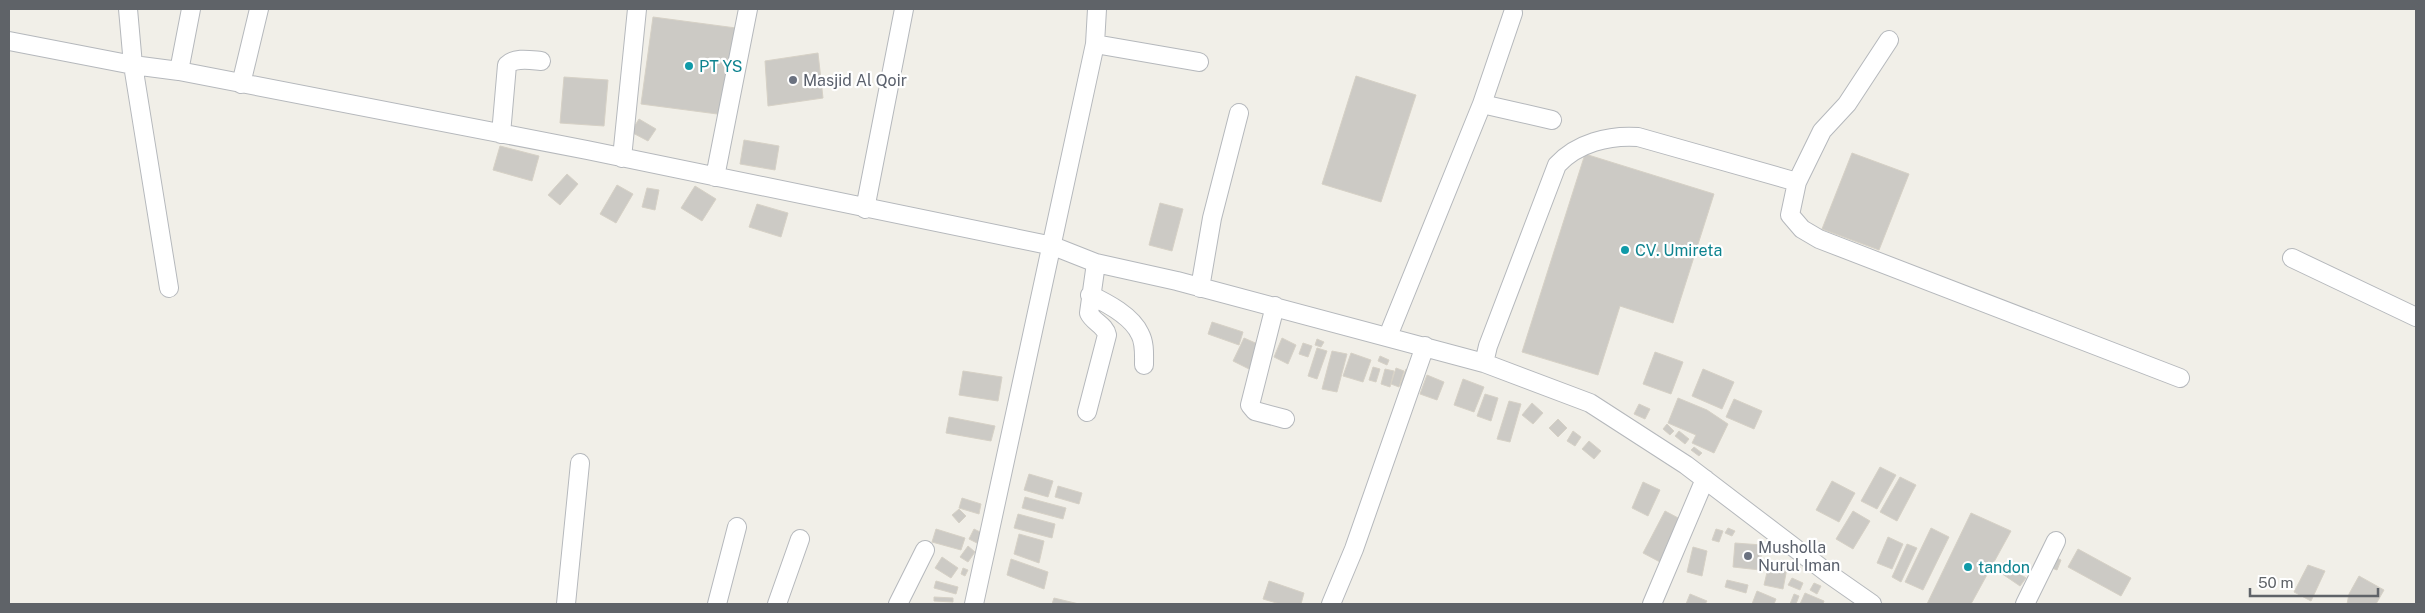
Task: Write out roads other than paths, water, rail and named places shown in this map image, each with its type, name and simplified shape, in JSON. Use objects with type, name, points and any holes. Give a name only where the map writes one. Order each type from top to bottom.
[{"type":"street","points":[[128,9],[133,65],[169,288]]},
{"type":"street","points":[[179,71],[191,9]]},
{"type":"street","points":[[241,84],[259,9]]},
{"type":"street","points":[[622,158],[637,9]]},
{"type":"street","points":[[715,178],[748,9]]},
{"type":"street","points":[[865,209],[904,9]]},
{"type":"street","points":[[974,604],[1002,483],[1028,346],[1053,246],[1095,44],[1098,9]]},
{"type":"street","points":[[1388,336],[1482,104],[1513,13]]},
{"type":"street","points":[[1890,40],[1847,104],[1822,131],[1797,182],[1790,215],[1798,226],[1819,239],[2180,378]]},
{"type":"street","points":[[9,41],[133,65],[179,71],[501,134],[1053,246],[1096,263],[1275,306],[1484,363],[1590,403],[1655,443],[1829,574],[1872,604]]},
{"type":"street","points":[[1095,44],[1199,62]]},
{"type":"street","points":[[501,134],[507,66],[511,62],[519,60],[541,61]]},
{"type":"street","points":[[1482,104],[1552,120]]},
{"type":"street","points":[[1200,288],[1212,218],[1239,113]]},
{"type":"street","points":[[1484,363],[1488,346],[1557,165],[1574,149],[1609,138],[1638,137],[1797,182]]},
{"type":"street","points":[[2292,258],[2416,317]]},
{"type":"street","points":[[1088,412],[1107,335],[1105,330],[1089,314],[1090,295],[1096,263]]},
{"type":"street","points":[[1090,295],[1104,302],[1135,326],[1143,342],[1144,366]]},
{"type":"street","points":[[1275,306],[1250,405],[1255,411],[1285,418]]},
{"type":"street","points":[[1331,604],[1354,549],[1425,346]]},
{"type":"street","points":[[566,604],[580,463]]},
{"type":"street","points":[[1652,604],[1705,479]]},
{"type":"street","points":[[717,604],[737,527]]},
{"type":"street","points":[[777,604],[800,539]]},
{"type":"street","points":[[2025,604],[2056,541]]},
{"type":"street","points":[[898,604],[925,550]]},
{"type":"place","name":"PT YS","points":[[689,66]]},
{"type":"place","name":"Masjid Al Qoir","points":[[793,80]]},
{"type":"place","name":"CV. Umireta","points":[[1625,250]]},
{"type":"place","name":"Musholla Nurul Iman","points":[[1748,556]]},
{"type":"place","name":"tandon","points":[[1968,567]]}]
